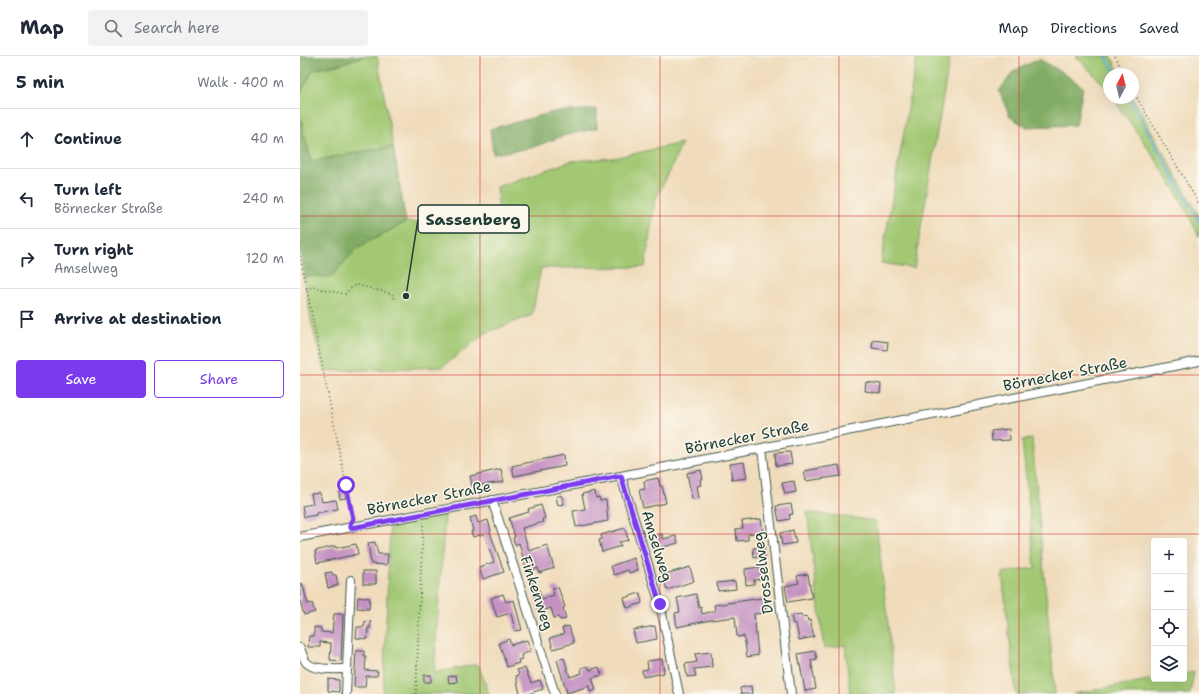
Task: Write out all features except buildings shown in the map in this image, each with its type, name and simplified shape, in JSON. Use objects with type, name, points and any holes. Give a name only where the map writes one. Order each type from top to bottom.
[{"type":"street","name":"Börnecker Straße","points":[[300,537],[621,476],[1199,361]]},
{"type":"street","name":"Drosselweg","points":[[762,448],[791,694]]},
{"type":"street","name":"Amselweg","points":[[621,476],[660,604],[679,694]]},
{"type":"street","name":"Finkenweg","points":[[492,500],[555,694]]},
{"type":"street","points":[[346,694],[351,580]]},
{"type":"street","points":[[300,648],[303,658],[309,665],[315,668],[347,669]]},
{"type":"path","points":[[1115,56],[1121,68]]},
{"type":"path","points":[[1139,102],[1199,204]]},
{"type":"path","points":[[300,256],[353,519],[350,523],[351,528]]},
{"type":"path","points":[[306,289],[312,287],[345,294],[353,286],[358,285],[392,294],[395,299]]},
{"type":"path","points":[[416,694],[424,514]]},
{"type":"green space","points":[[300,56],[364,56],[340,64],[313,70],[300,94]]},
{"type":"green space","points":[[364,56],[377,56],[393,146],[311,161],[300,116],[300,94],[313,70],[340,64]]},
{"type":"green space","points":[[917,56],[950,56],[914,268],[881,263]]},
{"type":"green space","points":[[1076,56],[1111,56],[1117,68],[1103,68],[1103,84]]},
{"type":"green space","points":[[1039,59],[1062,72],[1083,87],[1076,125],[1026,127],[1010,117],[999,91],[1014,71]]},
{"type":"green space","points":[[1117,104],[1136,104],[1199,216],[1199,237],[1181,200],[1148,148]]},
{"type":"green space","points":[[597,109],[597,128],[563,136],[531,148],[493,154],[490,129],[554,112]]},
{"type":"green space","points":[[300,116],[311,161],[393,146],[406,222],[357,248],[331,277],[304,276],[300,252]]},
{"type":"green space","points":[[682,143],[655,200],[645,267],[541,268],[532,315],[486,333],[442,367],[324,371],[311,320],[304,276],[331,277],[357,248],[406,222],[500,228],[497,187],[571,161],[614,158]]},
{"type":"green space","points":[[1032,439],[1055,694],[1016,694],[1002,573],[1035,568],[1022,440]]},
{"type":"green space","points":[[807,512],[876,521],[896,694],[850,694],[845,645],[824,649]]},
{"type":"green space","points":[[445,514],[434,673],[478,664],[489,694],[383,694],[390,525]]},
{"type":"green space","points":[[1194,672],[1190,694],[1073,694],[1151,680],[1151,682],[1187,682],[1187,673]]},
{"type":"waterway","points":[[1106,56],[1113,68]]},
{"type":"waterway","points":[[1132,104],[1199,222]]},
{"type":"place","name":"Sassenberg","points":[[406,296]]},
{"type":"route","points":[[346,485],[353,519],[350,523],[351,528],[621,476],[660,604]]}]
